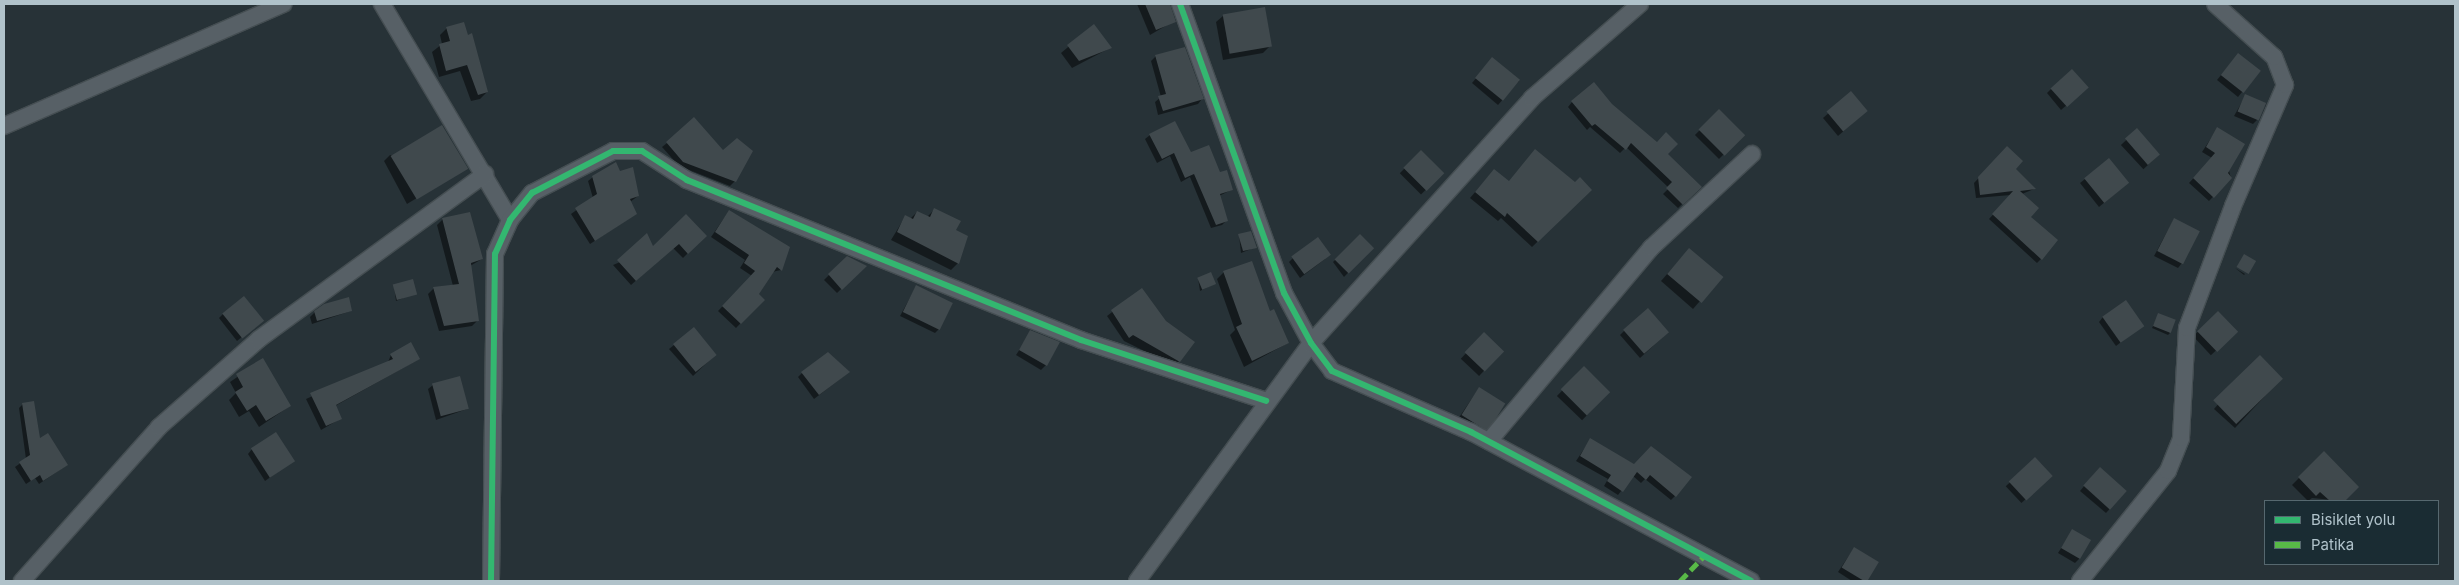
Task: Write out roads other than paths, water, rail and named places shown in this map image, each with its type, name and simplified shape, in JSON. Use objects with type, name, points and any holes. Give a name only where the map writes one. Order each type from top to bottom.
[{"type":"street","points":[[4,126],[284,4]]},
{"type":"street","points":[[382,4],[485,174],[510,220]]},
{"type":"street","points":[[1180,4],[1284,293],[1311,343],[1332,371],[1489,441],[1751,581]]},
{"type":"street","points":[[1137,581],[1266,401],[1311,343],[1532,98],[1640,4]]},
{"type":"street","points":[[2080,581],[2168,471],[2181,438],[2188,328],[2285,85],[2274,57],[2215,4]]},
{"type":"street","points":[[491,581],[495,254],[510,220],[532,193],[613,152],[642,151],[687,180],[1081,340],[1266,401]]},
{"type":"street","points":[[1489,441],[1651,248],[1752,154]]},
{"type":"street","points":[[22,581],[159,427],[259,339],[485,174]]}]
